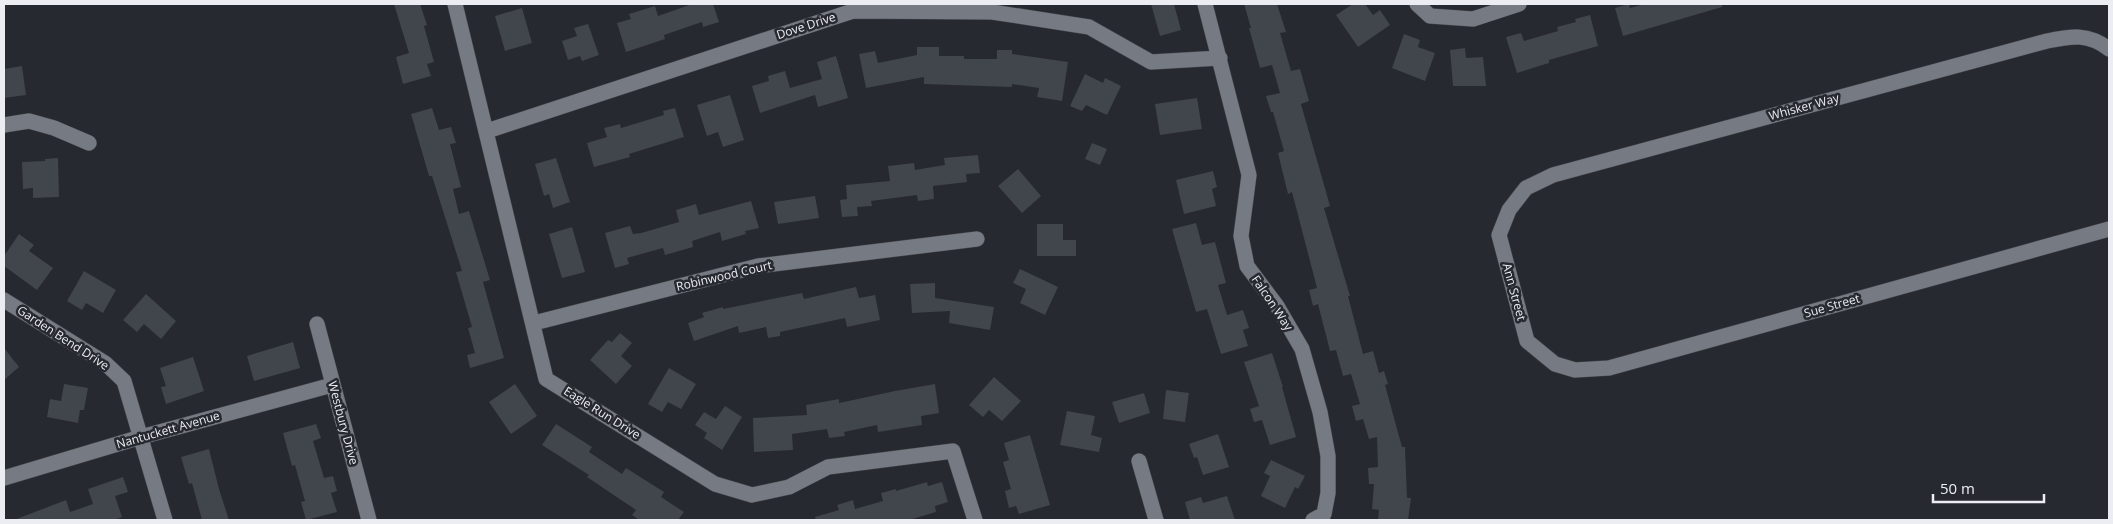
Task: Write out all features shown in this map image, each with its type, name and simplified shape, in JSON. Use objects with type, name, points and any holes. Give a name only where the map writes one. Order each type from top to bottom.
[{"type":"street","name":"Eagle Run Drive","points":[[455,4],[534,323],[546,379],[715,484],[752,494],[789,487],[828,467],[953,451],[975,520]]},
{"type":"street","name":"Falcon Way","points":[[1205,4],[1249,175],[1241,236],[1247,266],[1277,306],[1302,348],[1320,412],[1328,456],[1328,493],[1318,517]]},
{"type":"street","points":[[1417,4],[1430,16],[1472,19],[1519,4]]},
{"type":"street","name":"Dove Drive","points":[[487,131],[854,11],[992,12],[1089,27],[1151,62],[1220,58]]},
{"type":"street","name":"Whisker Way","points":[[1508,210],[1526,188],[1553,175],[2038,43],[2072,36],[2097,40],[2109,49]]},
{"type":"street","points":[[4,125],[29,122],[54,128],[89,143]]},
{"type":"street","name":"Ann Street","points":[[1508,210],[1498,235],[1528,341],[1555,364]]},
{"type":"street","name":"Sue Street","points":[[1555,364],[1575,370],[1609,368],[2109,229]]},
{"type":"street","name":"Robinwood Court","points":[[534,323],[758,266],[977,239]]},
{"type":"street","name":"Garden Bend Drive","points":[[4,300],[105,363],[124,382],[165,520]]},
{"type":"street","name":"Westbury Drive","points":[[317,324],[370,520]]},
{"type":"street","name":"Nantuckett Avenue","points":[[4,478],[141,437],[332,385]]},
{"type":"street","points":[[1139,462],[1156,520]]},
{"type":"building","points":[[394,4],[420,4],[427,25],[424,26],[434,62],[427,64],[431,76],[403,84],[396,57],[409,53]]},
{"type":"building","points":[[692,4],[713,4],[719,22],[703,27],[702,22],[664,35],[665,39],[626,52],[617,23],[631,19],[629,14],[655,6],[658,16]]},
{"type":"building","points":[[1151,4],[1174,4],[1181,30],[1160,36]]},
{"type":"building","points":[[1244,4],[1277,4],[1286,32],[1280,33],[1291,71],[1300,69],[1309,101],[1301,104],[1330,206],[1324,208],[1350,296],[1348,296],[1363,354],[1373,351],[1379,373],[1384,371],[1388,384],[1385,385],[1402,447],[1405,447],[1407,498],[1411,498],[1408,520],[1378,520],[1379,510],[1372,509],[1374,484],[1369,484],[1368,468],[1378,467],[1377,437],[1369,439],[1363,419],[1356,421],[1352,406],[1360,404],[1351,374],[1343,376],[1336,350],[1330,351],[1318,304],[1313,306],[1309,290],[1317,288],[1292,192],[1288,194],[1278,153],[1284,151],[1273,112],[1271,112],[1266,96],[1280,93],[1272,65],[1260,68]]},
{"type":"building","points":[[1353,4],[1365,4],[1373,15],[1380,10],[1390,25],[1358,47],[1336,15]]},
{"type":"building","points":[[1629,4],[1630,8],[1645,4],[1722,4],[1722,7],[1623,36],[1615,8]]},
{"type":"building","points":[[522,8],[532,43],[505,51],[495,16]]},
{"type":"building","points":[[1590,15],[1598,46],[1549,60],[1549,63],[1517,73],[1506,37],[1521,33],[1524,41],[1558,31],[1557,27],[1576,22],[1575,19]]},
{"type":"building","points":[[588,24],[599,55],[582,61],[580,56],[568,60],[562,41],[577,36],[574,28]]},
{"type":"building","points":[[1404,34],[1420,40],[1418,47],[1435,53],[1425,81],[1392,68]]},
{"type":"building","points":[[917,47],[939,47],[939,56],[964,56],[964,59],[997,59],[997,50],[1012,50],[1012,54],[1068,62],[1062,101],[1037,97],[1039,88],[1012,84],[1012,87],[924,84],[924,77],[866,88],[859,54],[875,51],[878,63],[917,55]]},
{"type":"building","points":[[1465,48],[1466,58],[1483,57],[1486,86],[1453,86],[1450,50]]},
{"type":"building","points":[[836,56],[848,98],[818,107],[815,95],[760,113],[752,86],[769,81],[768,76],[785,71],[790,88],[822,79],[817,62]]},
{"type":"building","points":[[22,66],[26,95],[4,98],[4,69]]},
{"type":"building","points":[[1085,74],[1103,83],[1105,78],[1121,86],[1107,115],[1086,105],[1082,111],[1070,106]]},
{"type":"building","points":[[730,95],[744,140],[723,147],[718,132],[707,136],[697,105]]},
{"type":"building","points":[[1197,98],[1202,129],[1160,135],[1155,104]]},
{"type":"building","points":[[432,108],[439,130],[451,127],[456,143],[450,144],[461,187],[453,189],[459,214],[469,211],[490,280],[483,282],[504,358],[470,368],[467,355],[475,353],[468,328],[472,327],[456,272],[462,271],[432,176],[429,176],[411,114]]},
{"type":"building","points":[[675,108],[684,137],[629,154],[630,157],[594,167],[587,143],[607,137],[604,128],[620,124],[621,128],[664,115],[663,111]]},
{"type":"building","points":[[1092,143],[1107,149],[1100,165],[1085,159]]},
{"type":"building","points":[[978,155],[980,173],[966,174],[967,182],[933,186],[934,199],[918,201],[917,195],[871,201],[872,206],[857,207],[858,216],[842,217],[840,200],[847,199],[846,185],[890,181],[888,166],[914,163],[915,170],[945,165],[944,158]]},
{"type":"building","points":[[58,158],[59,197],[33,198],[33,188],[23,189],[22,162],[45,161],[45,159]]},
{"type":"building","points":[[556,158],[570,202],[553,208],[549,194],[544,196],[535,164]]},
{"type":"building","points":[[1018,169],[1041,196],[1022,213],[998,186]]},
{"type":"building","points":[[1213,171],[1217,187],[1212,189],[1216,206],[1184,214],[1176,180]]},
{"type":"building","points":[[815,196],[819,218],[778,224],[774,202]]},
{"type":"building","points":[[751,201],[759,228],[745,231],[746,234],[722,241],[720,232],[692,241],[693,247],[665,255],[663,248],[627,258],[629,264],[615,268],[605,233],[630,226],[633,234],[641,233],[679,222],[676,210],[696,204],[699,215]]},
{"type":"building","points":[[1196,223],[1202,245],[1215,242],[1226,283],[1218,285],[1227,315],[1243,310],[1249,328],[1243,330],[1248,346],[1221,354],[1207,309],[1196,312],[1172,229]]},
{"type":"building","points":[[1037,224],[1063,224],[1063,240],[1076,240],[1076,256],[1037,256]]},
{"type":"building","points":[[572,227],[585,272],[562,278],[549,234]]},
{"type":"building","points":[[19,234],[34,245],[29,251],[53,268],[37,290],[4,266],[4,256]]},
{"type":"building","points":[[1020,269],[1058,287],[1045,315],[1020,303],[1026,289],[1013,283]]},
{"type":"building","points":[[84,271],[116,290],[103,313],[86,303],[82,310],[67,301]]},
{"type":"building","points":[[935,283],[935,298],[994,307],[990,330],[949,323],[950,311],[912,313],[910,284]]},
{"type":"building","points":[[856,287],[859,298],[875,295],[880,320],[847,327],[845,318],[780,332],[780,336],[768,338],[766,327],[739,333],[738,326],[694,341],[688,323],[704,317],[702,313],[723,307],[723,309],[802,293],[804,299]]},
{"type":"building","points":[[146,294],[176,321],[161,339],[144,324],[137,332],[123,320]]},
{"type":"building","points":[[620,333],[632,343],[621,356],[632,366],[616,384],[590,360],[608,340],[612,342]]},
{"type":"building","points":[[293,342],[300,368],[254,381],[247,356]]},
{"type":"building","points":[[4,348],[19,367],[4,380]]},
{"type":"building","points":[[1272,353],[1296,437],[1270,445],[1262,420],[1254,422],[1250,409],[1259,406],[1244,362]]},
{"type":"building","points":[[193,357],[204,391],[166,404],[161,387],[166,386],[160,368]]},
{"type":"building","points":[[669,368],[696,384],[681,409],[668,402],[662,412],[648,404]]},
{"type":"building","points":[[994,377],[1021,401],[1002,421],[989,410],[983,417],[969,405]]},
{"type":"building","points":[[64,384],[88,388],[84,410],[80,410],[78,423],[47,417],[50,399],[61,401]]},
{"type":"building","points":[[515,384],[537,416],[511,434],[489,402]]},
{"type":"building","points":[[935,384],[939,413],[921,416],[922,425],[878,432],[877,425],[844,432],[845,436],[829,438],[827,429],[792,434],[793,450],[754,452],[753,418],[807,415],[806,405],[839,399],[839,403]]},
{"type":"building","points":[[1166,390],[1189,393],[1185,422],[1163,419]]},
{"type":"building","points":[[1144,393],[1150,413],[1119,423],[1112,402]]},
{"type":"building","points":[[725,406],[742,417],[722,450],[704,438],[707,433],[695,425],[704,412],[716,419]]},
{"type":"building","points":[[1067,411],[1095,416],[1091,435],[1102,438],[1099,452],[1060,445]]},
{"type":"building","points":[[316,424],[321,438],[313,441],[324,478],[333,476],[337,491],[331,493],[337,512],[306,520],[301,502],[305,501],[295,465],[292,466],[283,433]]},
{"type":"building","points":[[556,424],[592,447],[589,452],[622,474],[626,468],[664,492],[661,497],[684,512],[678,520],[639,520],[632,515],[636,510],[587,477],[589,475],[542,445]]},
{"type":"building","points":[[1218,434],[1229,467],[1203,475],[1197,457],[1194,458],[1189,444]]},
{"type":"building","points":[[1030,435],[1050,505],[1019,514],[1016,506],[1009,508],[1005,491],[1011,489],[1003,462],[1009,460],[1004,443]]},
{"type":"building","points":[[209,449],[229,520],[202,520],[192,483],[189,484],[181,457]]},
{"type":"building","points":[[1271,460],[1305,476],[1298,489],[1295,487],[1285,508],[1261,496],[1270,476],[1264,473]]},
{"type":"building","points":[[123,477],[128,492],[115,496],[122,517],[114,520],[14,520],[66,500],[70,512],[93,504],[88,489]]},
{"type":"building","points":[[927,482],[928,486],[942,482],[948,502],[935,506],[936,512],[909,520],[816,520],[815,517],[839,510],[837,505],[853,500],[855,509],[883,501],[881,493],[896,489],[896,491]]},
{"type":"building","points":[[1227,496],[1235,520],[1190,520],[1185,502],[1201,497],[1203,503]]}]
